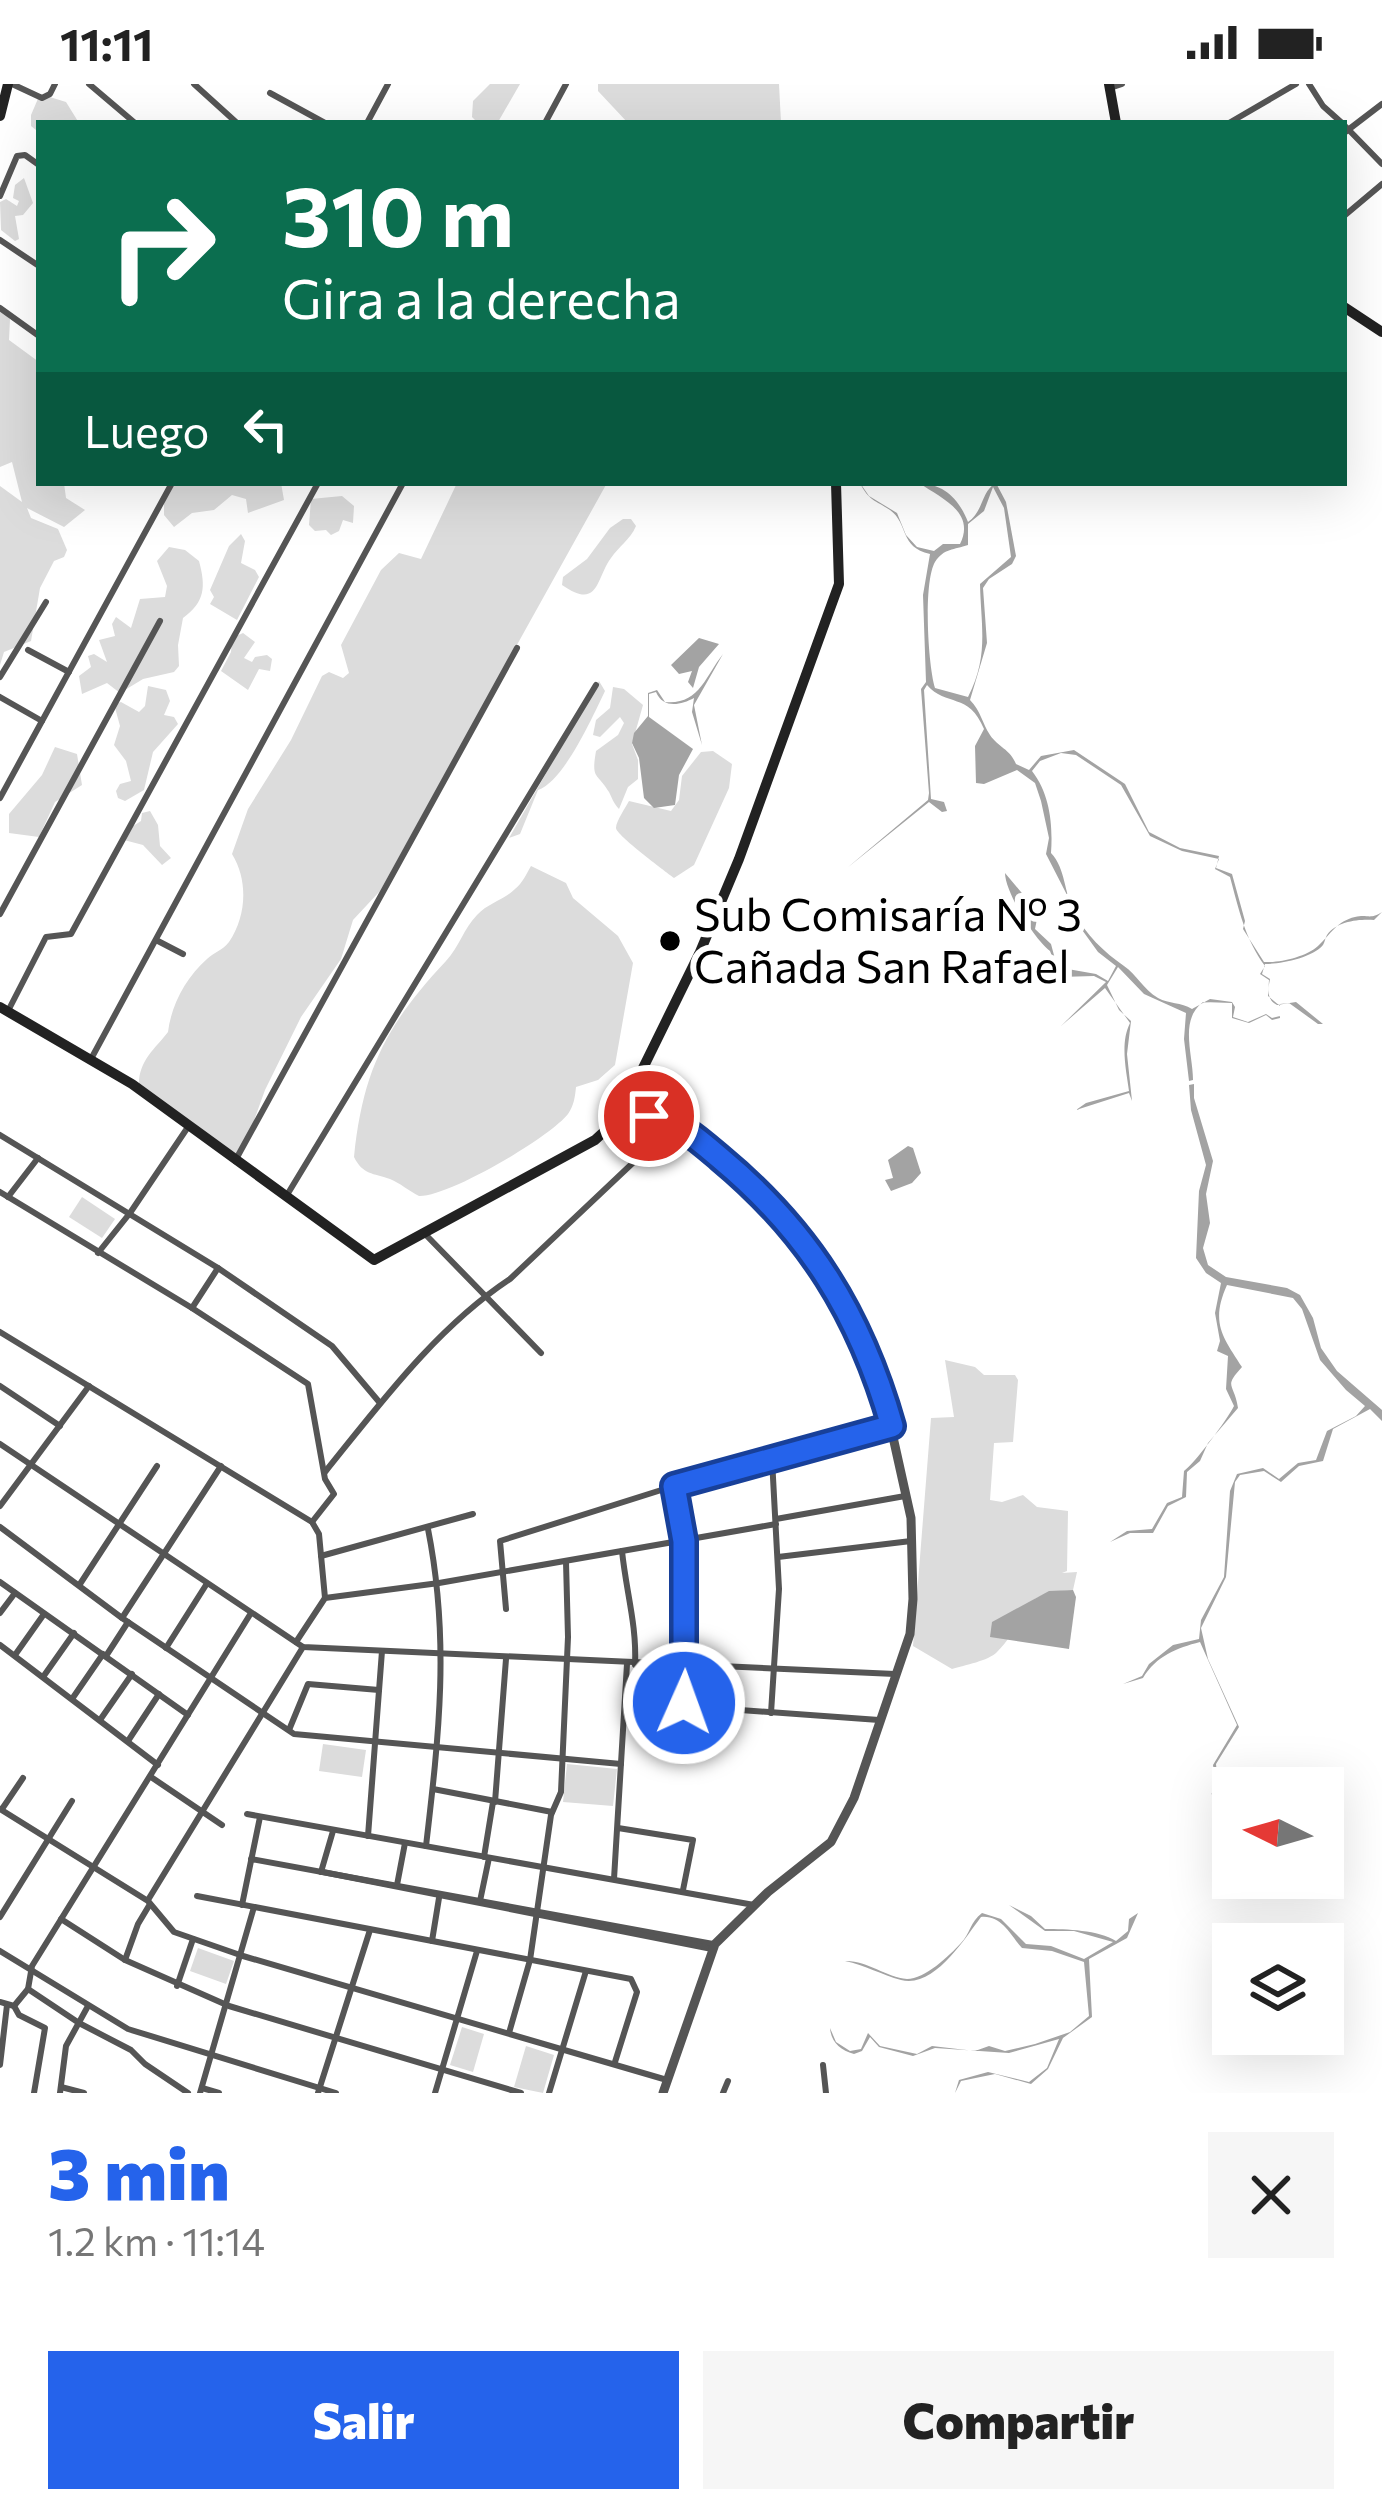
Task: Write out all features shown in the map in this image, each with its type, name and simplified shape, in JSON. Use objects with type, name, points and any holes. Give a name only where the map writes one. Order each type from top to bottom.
[{"type":"main road","points":[[0,116],[10,84]]},
{"type":"main road","points":[[1114,85],[1116,120]]},
{"type":"main road","points":[[1347,309],[1382,332]]},
{"type":"main road","points":[[4,1009],[91,1059],[374,1260],[610,1129],[700,952],[740,859],[825,623],[841,573],[836,486]]},
{"type":"street","points":[[10,84],[42,98],[55,84]]},
{"type":"street","points":[[88,84],[131,120]]},
{"type":"street","points":[[194,84],[234,120]]},
{"type":"street","points":[[369,120],[388,84]]},
{"type":"street","points":[[547,120],[566,84]]},
{"type":"street","points":[[1234,120],[1296,84]]},
{"type":"street","points":[[1309,84],[1337,120]]},
{"type":"street","points":[[270,93],[320,120]]},
{"type":"street","points":[[1347,127],[1382,104]]},
{"type":"street","points":[[1242,115],[1247,120]]},
{"type":"street","points":[[1347,130],[1382,164]]},
{"type":"street","points":[[0,196],[17,156],[25,155],[36,163]]},
{"type":"street","points":[[1347,214],[1382,184]]},
{"type":"street","points":[[0,240],[36,264]]},
{"type":"street","points":[[0,308],[36,334]]},
{"type":"street","points":[[0,798],[170,486]]},
{"type":"street","points":[[4,1009],[46,937],[71,934],[316,486]]},
{"type":"street","points":[[91,1059],[402,486]]},
{"type":"street","points":[[0,677],[46,602]]},
{"type":"street","points":[[0,914],[160,621]]},
{"type":"street","points":[[235,1161],[517,649]]},
{"type":"street","points":[[28,650],[69,672]]},
{"type":"street","points":[[285,1199],[596,685]]},
{"type":"street","points":[[0,697],[42,721]]},
{"type":"street","points":[[156,940],[183,954]]},
{"type":"street","points":[[610,1129],[642,1117],[674,1124],[772,1203],[824,1266],[878,1383],[892,1426],[908,1496],[912,1541],[912,1609],[899,1674],[854,1798],[831,1842],[754,1905],[713,1946],[663,2093]]},
{"type":"street","points":[[325,1473],[380,1403],[486,1295],[510,1280],[674,1124]]},
{"type":"street","points":[[98,1253],[188,1127]]},
{"type":"street","points":[[0,1135],[218,1268],[332,1346],[380,1403]]},
{"type":"street","points":[[38,1158],[4,1195],[308,1384],[325,1473],[334,1494],[312,1522]]},
{"type":"street","points":[[426,1235],[541,1353]]},
{"type":"street","points":[[192,1309],[218,1268]]},
{"type":"street","points":[[0,1332],[312,1522],[320,1534],[325,1598],[149,1902],[125,1960]]},
{"type":"street","points":[[0,1386],[59,1426]]},
{"type":"street","points":[[0,1506],[89,1386]]},
{"type":"street","points":[[506,1609],[500,1541],[674,1486],[892,1426]]},
{"type":"street","points":[[0,1444],[300,1645],[567,1662],[899,1674]]},
{"type":"street","points":[[771,1713],[778,1557],[772,1459]]},
{"type":"street","points":[[80,1584],[157,1466]]},
{"type":"street","points":[[72,1699],[221,1466]]},
{"type":"street","points":[[674,1486],[684,1541],[686,1706],[882,1721]]},
{"type":"street","points":[[325,1598],[566,1562],[908,1496]]},
{"type":"street","points":[[321,1556],[473,1514]]},
{"type":"street","points":[[0,1527],[125,1620],[301,1736],[621,1764]]},
{"type":"street","points":[[426,1846],[441,1654],[439,1583],[428,1529]]},
{"type":"street","points":[[778,1557],[912,1541]]},
{"type":"street","points":[[614,1880],[636,1622],[626,1595],[622,1552]]},
{"type":"street","points":[[509,2033],[530,1960],[541,1867],[552,1812],[559,1802],[567,1662],[566,1562]]},
{"type":"street","points":[[0,1582],[188,1715]]},
{"type":"street","points":[[166,1648],[206,1584]]},
{"type":"street","points":[[0,1613],[15,1593]]},
{"type":"street","points":[[0,2065],[7,2004],[28,1988],[31,1971],[61,1919],[251,1613]]},
{"type":"street","points":[[15,1656],[44,1614]]},
{"type":"street","points":[[43,1677],[74,1633]]},
{"type":"street","points":[[0,1645],[158,1765]]},
{"type":"street","points":[[368,1836],[382,1652]]},
{"type":"street","points":[[480,1902],[506,1659]]},
{"type":"street","points":[[100,1720],[132,1674]]},
{"type":"street","points":[[289,1730],[308,1684],[379,1690]]},
{"type":"street","points":[[128,1741],[159,1694]]},
{"type":"street","points":[[151,1777],[222,1826]]},
{"type":"street","points":[[22,1778],[0,1810],[149,1902],[174,1932],[667,2080]]},
{"type":"street","points":[[433,1789],[552,1812]]},
{"type":"street","points":[[0,1917],[73,1801]]},
{"type":"street","points":[[247,1814],[754,1905]]},
{"type":"street","points":[[242,1905],[260,1816]]},
{"type":"street","points":[[618,1828],[693,1840],[683,1890]]},
{"type":"street","points":[[322,1872],[333,1831]]},
{"type":"street","points":[[396,1886],[405,1843]]},
{"type":"street","points":[[251,1859],[713,1946]]},
{"type":"street","points":[[433,1941],[440,1894]]},
{"type":"street","points":[[197,1896],[631,1978],[636,1987],[615,2064]]},
{"type":"street","points":[[219,2093],[201,2090],[254,1907]]},
{"type":"street","points":[[61,1919],[125,1960],[229,2006],[521,2093]]},
{"type":"street","points":[[318,2091],[370,1930]]},
{"type":"street","points":[[177,1986],[194,1939]]},
{"type":"street","points":[[0,1951],[128,2029],[336,2093]]},
{"type":"street","points":[[435,2093],[476,1951]]},
{"type":"street","points":[[549,2093],[586,1971]]},
{"type":"street","points":[[28,1988],[131,2050],[188,2093]]},
{"type":"street","points":[[7,2004],[45,2027],[34,2093]]},
{"type":"street","points":[[84,2093],[60,2090],[58,2081],[66,2046],[88,2006]]},
{"type":"street","points":[[823,2066],[826,2093]]},
{"type":"street","points":[[723,2093],[728,2080]]},
{"type":"shaded area","points":[[490,84],[520,84],[499,120],[475,120],[473,101]]},
{"type":"shaded area","points":[[598,84],[779,84],[781,120],[625,120],[598,91]]},
{"type":"shaded area","points":[[40,94],[66,102],[77,120],[36,120],[36,130],[31,115]]},
{"type":"shaded area","points":[[24,178],[33,203],[23,215],[15,216],[19,239],[15,241],[1,230],[0,202],[6,199],[17,206],[15,185]]},
{"type":"shaded area","points":[[0,309],[10,319],[9,340],[36,360],[36,486],[64,486],[66,498],[85,510],[64,527],[27,508],[31,518],[58,529],[67,550],[54,561],[40,588],[31,641],[4,652],[0,665],[0,486],[22,502],[12,462],[0,467]]},
{"type":"shaded area","points":[[170,486],[282,486],[284,500],[248,513],[246,499],[232,495],[214,510],[192,513],[174,527],[164,515],[164,498]]},
{"type":"shaded area","points":[[456,486],[605,486],[380,891],[353,920],[341,959],[301,1017],[265,1090],[239,1162],[139,1086],[141,1069],[168,1032],[186,983],[235,932],[243,886],[232,854],[248,809],[291,740],[322,676],[329,672],[343,678],[349,673],[341,645],[381,570],[399,553],[421,559]]},
{"type":"shaded area","points":[[862,486],[897,513],[917,547],[934,551],[943,544],[960,544],[963,523],[954,507],[924,486],[936,486],[949,494],[968,522],[988,491],[993,486],[998,486],[1006,502],[1016,556],[983,588],[987,643],[970,700],[987,731],[1016,764],[1029,770],[1041,756],[1074,750],[1125,784],[1149,832],[1180,848],[1219,856],[1182,851],[1150,836],[1121,785],[1076,755],[1061,753],[1040,761],[1032,771],[1049,810],[1051,853],[1084,928],[1158,998],[1192,1009],[1201,1004],[1189,1028],[1193,1080],[1189,1081],[1184,1039],[1186,1013],[1144,994],[1118,967],[1107,985],[1115,1003],[1105,988],[1061,1026],[1106,982],[1094,976],[1060,977],[1050,951],[1015,903],[1005,873],[1026,898],[1026,910],[1037,919],[1035,929],[1051,944],[1062,968],[1096,974],[1108,981],[1116,966],[1098,952],[1067,909],[1066,893],[1046,854],[1049,838],[1035,783],[1017,770],[976,783],[975,746],[984,729],[964,705],[927,685],[924,690],[931,799],[944,802],[947,811],[929,802],[847,868],[928,800],[929,793],[921,689],[926,682],[923,595],[930,554],[913,546],[909,541],[896,516],[869,497]],"holes":[[[993,487],[1004,508],[1011,557],[980,584],[981,655],[975,682],[968,697],[935,688],[929,644],[931,572],[938,557],[968,545],[968,524],[984,511]]]},
{"type":"shaded area","points":[[342,496],[354,506],[353,523],[343,520],[339,531],[331,535],[326,530],[315,531],[309,525],[311,499]]},
{"type":"shaded area","points":[[631,519],[636,526],[595,589],[583,595],[562,585],[563,577],[587,559],[610,528]]},
{"type":"shaded area","points":[[241,534],[245,541],[241,563],[259,577],[237,620],[210,604],[214,597],[210,590],[229,546]]},
{"type":"shaded area","points":[[169,547],[185,550],[199,561],[203,579],[200,600],[183,618],[179,666],[120,693],[107,683],[82,694],[79,676],[91,667],[88,656],[94,654],[107,662],[99,640],[115,636],[112,624],[116,617],[131,628],[140,599],[165,597],[167,586],[157,561]]},
{"type":"shaded area","points":[[243,633],[255,642],[244,658],[252,662],[267,655],[272,659],[270,671],[259,669],[248,690],[221,671],[232,638]]},
{"type":"shaded area","points":[[699,638],[719,644],[699,667],[693,688],[688,682],[692,671],[679,674],[671,665]]},
{"type":"shaded area","points":[[723,654],[694,705],[702,745],[692,712],[694,698],[678,704],[665,702],[694,694]]},
{"type":"shaded area","points":[[599,681],[605,691],[576,747],[558,775],[538,790],[520,834],[509,838]]},
{"type":"shaded area","points":[[148,686],[166,690],[170,701],[164,715],[174,717],[178,724],[153,752],[144,790],[125,801],[116,791],[120,784],[131,781],[126,761],[114,745],[120,726],[114,704],[121,702],[139,712],[145,706]]},
{"type":"shaded area","points":[[613,687],[624,689],[643,705],[632,744],[638,779],[628,787],[619,809],[594,767],[596,751],[618,735],[624,723],[620,717],[600,737],[593,735],[596,720],[610,708]]},
{"type":"shaded area","points":[[657,690],[665,702],[656,692],[649,694],[649,717],[693,749],[679,775],[675,805],[654,808],[644,798],[639,758],[632,743],[648,716],[648,693]]},
{"type":"shaded area","points":[[55,747],[77,754],[82,785],[55,802],[39,837],[9,833],[9,814],[42,775]]},
{"type":"shaded area","points":[[713,751],[732,764],[729,788],[694,865],[674,878],[624,838],[616,825],[629,801],[671,811],[679,800],[682,776],[701,752]]},
{"type":"shaded area","points":[[150,811],[158,825],[160,846],[171,858],[162,865],[143,845],[124,840],[124,832]]},
{"type":"shaded area","points":[[1217,864],[1216,868],[1232,874],[1244,925],[1230,877],[1215,869]]},
{"type":"shaded area","points":[[531,866],[566,883],[573,898],[618,936],[633,963],[615,1065],[598,1080],[576,1087],[568,1114],[541,1137],[474,1177],[419,1196],[365,1170],[354,1157],[371,1074],[393,1028],[451,956],[472,920],[518,887]]},
{"type":"shaded area","points":[[1382,912],[1374,920],[1337,926],[1349,919]]},
{"type":"shaded area","points":[[1326,938],[1318,950],[1304,957],[1265,964],[1250,940],[1264,962],[1270,962],[1307,953]]},
{"type":"shaded area","points":[[1205,1002],[1232,1002],[1233,1017],[1248,1022],[1266,1014],[1280,1018],[1272,1020],[1266,1015],[1249,1023],[1232,1018],[1232,1003]]},
{"type":"shaded area","points":[[1296,1002],[1323,1024],[1289,1003]]},
{"type":"shaded area","points":[[1124,1015],[1131,1021],[1127,1054],[1132,1101],[1129,1093],[1076,1110],[1129,1091],[1124,1048],[1130,1023]]},
{"type":"shaded area","points":[[1194,1084],[1213,1161],[1206,1194],[1210,1223],[1203,1248],[1208,1265],[1226,1277],[1287,1288],[1300,1295],[1313,1318],[1321,1348],[1337,1371],[1382,1410],[1382,1421],[1370,1409],[1333,1429],[1323,1461],[1299,1466],[1281,1482],[1264,1471],[1240,1475],[1235,1482],[1226,1577],[1201,1628],[1208,1659],[1239,1727],[1216,1767],[1213,1765],[1237,1725],[1200,1642],[1168,1654],[1143,1678],[1123,1684],[1142,1676],[1149,1664],[1173,1645],[1199,1639],[1201,1620],[1224,1577],[1230,1491],[1237,1474],[1263,1468],[1279,1479],[1298,1463],[1316,1460],[1327,1431],[1365,1406],[1320,1360],[1302,1309],[1293,1298],[1227,1285],[1219,1320],[1242,1367],[1231,1382],[1238,1408],[1214,1436],[1234,1406],[1226,1389],[1228,1356],[1217,1351],[1215,1313],[1221,1283],[1196,1258],[1199,1191],[1206,1165],[1189,1085]]},
{"type":"shaded area","points":[[908,1146],[913,1148],[921,1173],[912,1183],[891,1191],[885,1180],[893,1178],[888,1160]]},
{"type":"shaded area","points":[[82,1197],[115,1219],[102,1238],[69,1217]]},
{"type":"shaded area","points":[[945,1360],[975,1367],[984,1375],[1015,1375],[1013,1442],[994,1443],[990,1500],[1002,1502],[1023,1495],[1037,1507],[1068,1511],[1067,1571],[1062,1573],[1077,1572],[1073,1590],[1030,1602],[993,1655],[952,1669],[913,1646],[931,1418],[954,1417]]},
{"type":"shaded area","points":[[1207,1445],[1200,1461],[1187,1472],[1186,1497],[1168,1506],[1153,1533],[1130,1533],[1110,1542],[1127,1531],[1152,1529],[1167,1503],[1182,1497],[1184,1471]]},
{"type":"shaded area","points":[[1073,1590],[1069,1649],[990,1637],[992,1622],[1049,1591]]},
{"type":"shaded area","points":[[323,1744],[366,1750],[362,1777],[319,1771]]},
{"type":"shaded area","points":[[567,1764],[617,1769],[613,1806],[563,1802]]},
{"type":"shaded area","points":[[1009,1905],[1045,1929],[1091,1932],[1116,1941],[1138,1913],[1127,1938],[1089,1959],[1092,2017],[1063,2038],[1048,2069],[1031,2084],[995,2074],[961,2081],[955,2093],[959,2080],[988,2072],[1029,2082],[1047,2068],[1059,2039],[1009,2053],[976,2051],[989,2046],[1005,2051],[1070,2032],[1089,2016],[1084,1962],[1052,1951],[1022,1948],[1000,1923],[988,1917],[981,1917],[937,1970],[913,1981],[845,1961],[914,1978],[950,1954],[982,1913],[1001,1919],[1026,1944],[1051,1946],[1084,1959],[1113,1942],[1074,1931],[1045,1931]]},
{"type":"shaded area","points":[[198,1948],[234,1961],[226,1984],[190,1971]]},
{"type":"shaded area","points":[[462,2027],[484,2034],[473,2072],[450,2065]]},
{"type":"shaded area","points":[[830,2028],[836,2042],[850,2051],[861,2049],[868,2033],[880,2046],[917,2054],[932,2046],[969,2050],[935,2048],[913,2056],[879,2047],[870,2037],[862,2051],[854,2054],[837,2045]]},
{"type":"shaded area","points":[[526,2046],[554,2055],[543,2093],[514,2087]]},
{"type":"place","name":"Sub Comisaría Nº 3 Cañada San Rafael","points":[[670,941]]},
{"type":"route","points":[[649,1116],[683,1130],[741,1175],[785,1217],[824,1266],[878,1383],[892,1426],[674,1486],[684,1541],[684,1703]]}]
